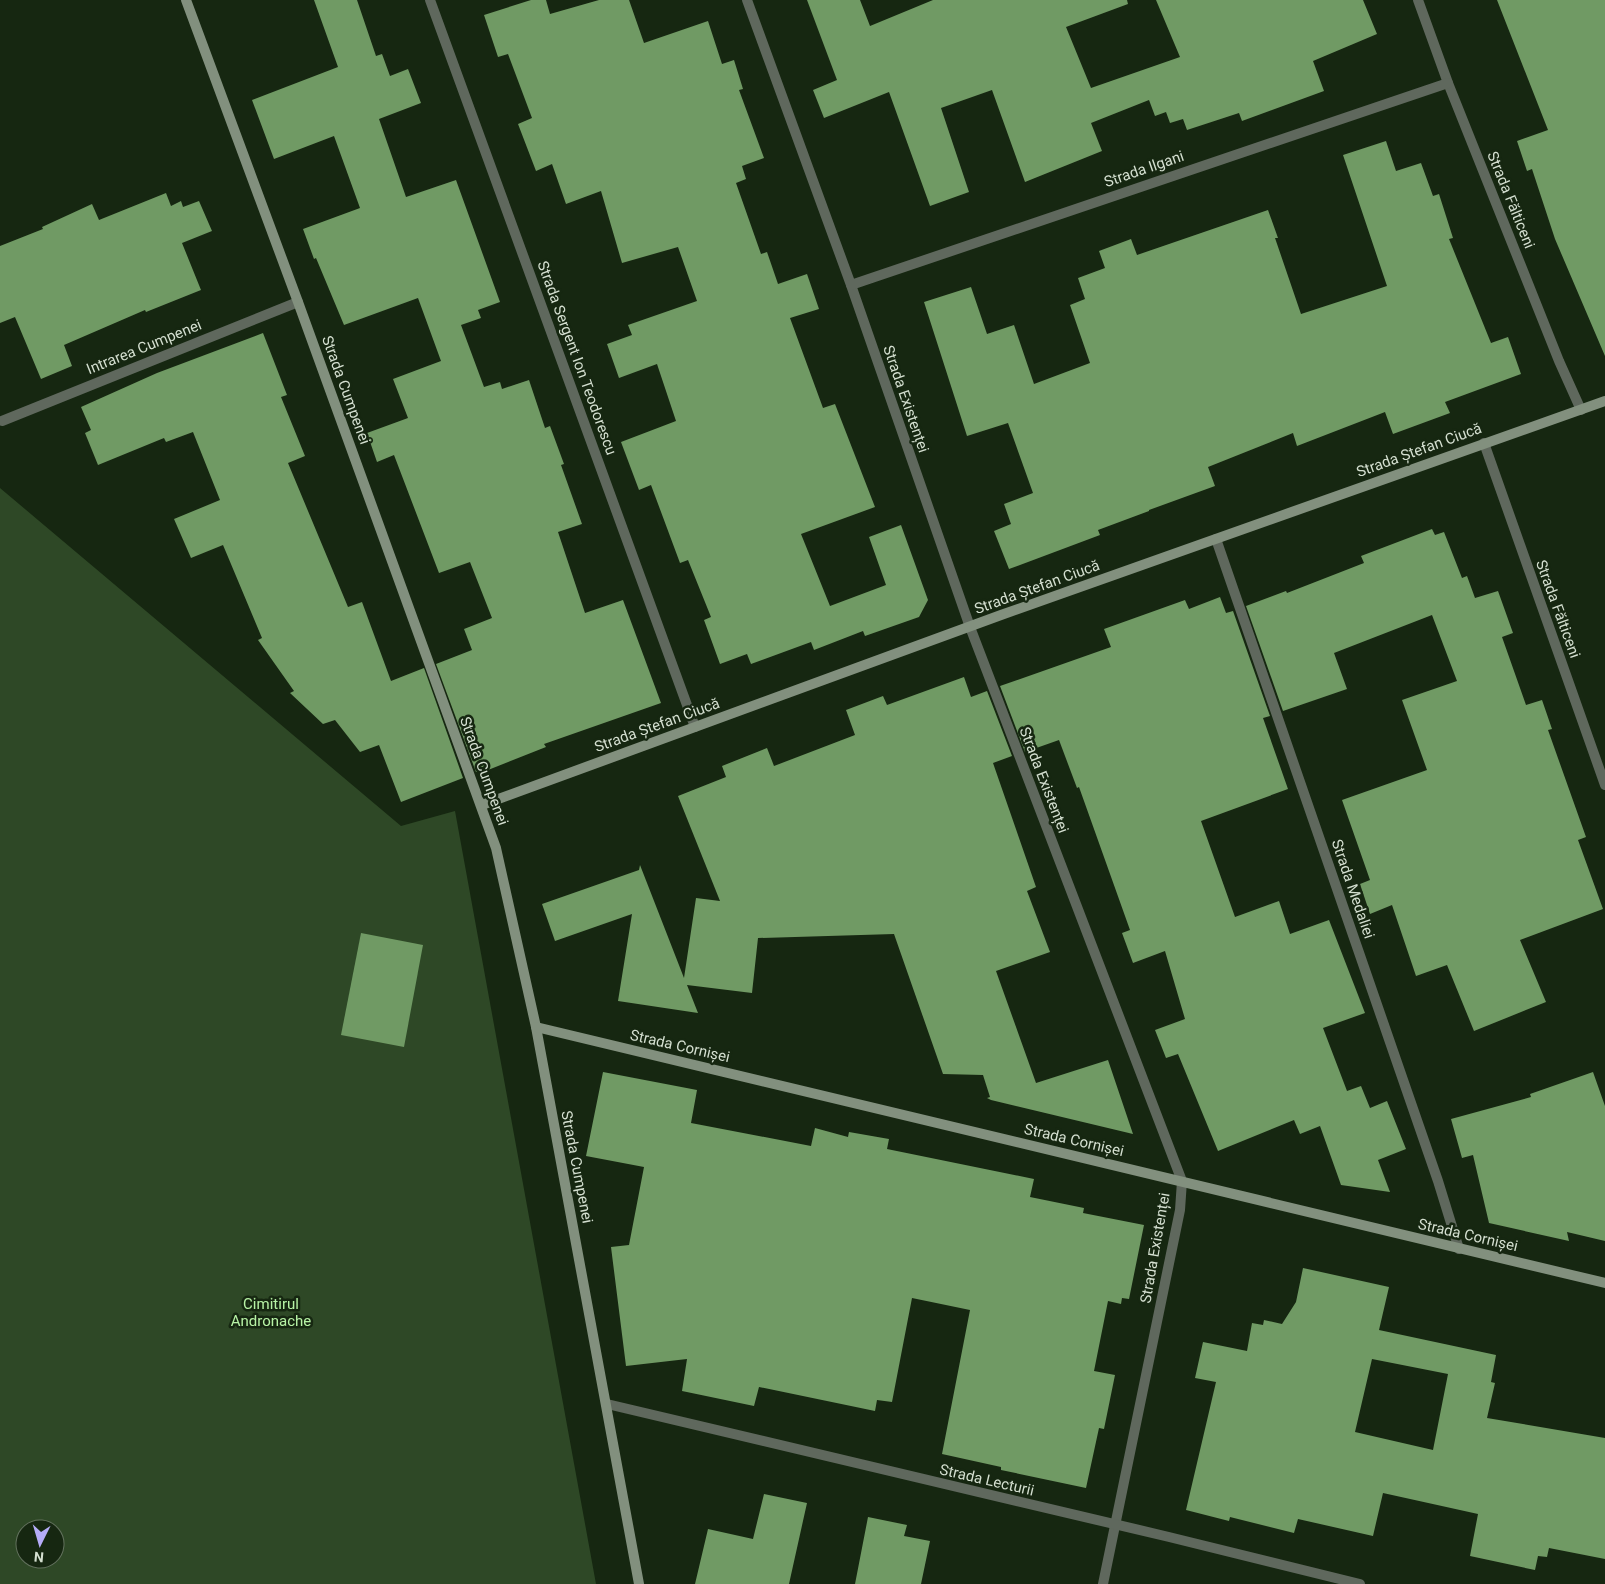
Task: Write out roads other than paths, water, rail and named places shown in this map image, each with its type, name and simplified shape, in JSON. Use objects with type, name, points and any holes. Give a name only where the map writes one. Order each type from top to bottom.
[{"type":"street","name":"Strada Cumpenei","points":[[186,0],[482,805],[496,848],[536,1027],[639,1584]]},
{"type":"street","name":"Strada Sergent Ion Teodorescu","points":[[430,0],[695,727]]},
{"type":"street","name":"Strada Existenței","points":[[747,0],[851,285],[970,627],[1182,1181],[1180,1210],[1103,1584]]},
{"type":"street","name":"Strada Fălticeni","points":[[1418,0],[1448,83],[1559,361],[1581,410]]},
{"type":"street","name":"Strada Ilgani","points":[[851,285],[1448,83]]},
{"type":"street","name":"Intrarea Cumpenei","points":[[2,421],[298,302]]},
{"type":"street","name":"Strada Ștefan Ciucă","points":[[482,805],[970,627],[1605,401]]},
{"type":"street","name":"Strada Fălticeni","points":[[1484,443],[1605,785]]},
{"type":"street","name":"Strada Medaliei","points":[[1216,539],[1459,1249]]},
{"type":"street","name":"Strada Cornișei","points":[[536,1027],[1605,1283]]},
{"type":"street","name":"Strada Lecturii","points":[[607,1404],[1360,1584]]},
{"type":"park label","name":"Cimitirul Andronache","points":[[271,1312]]}]
